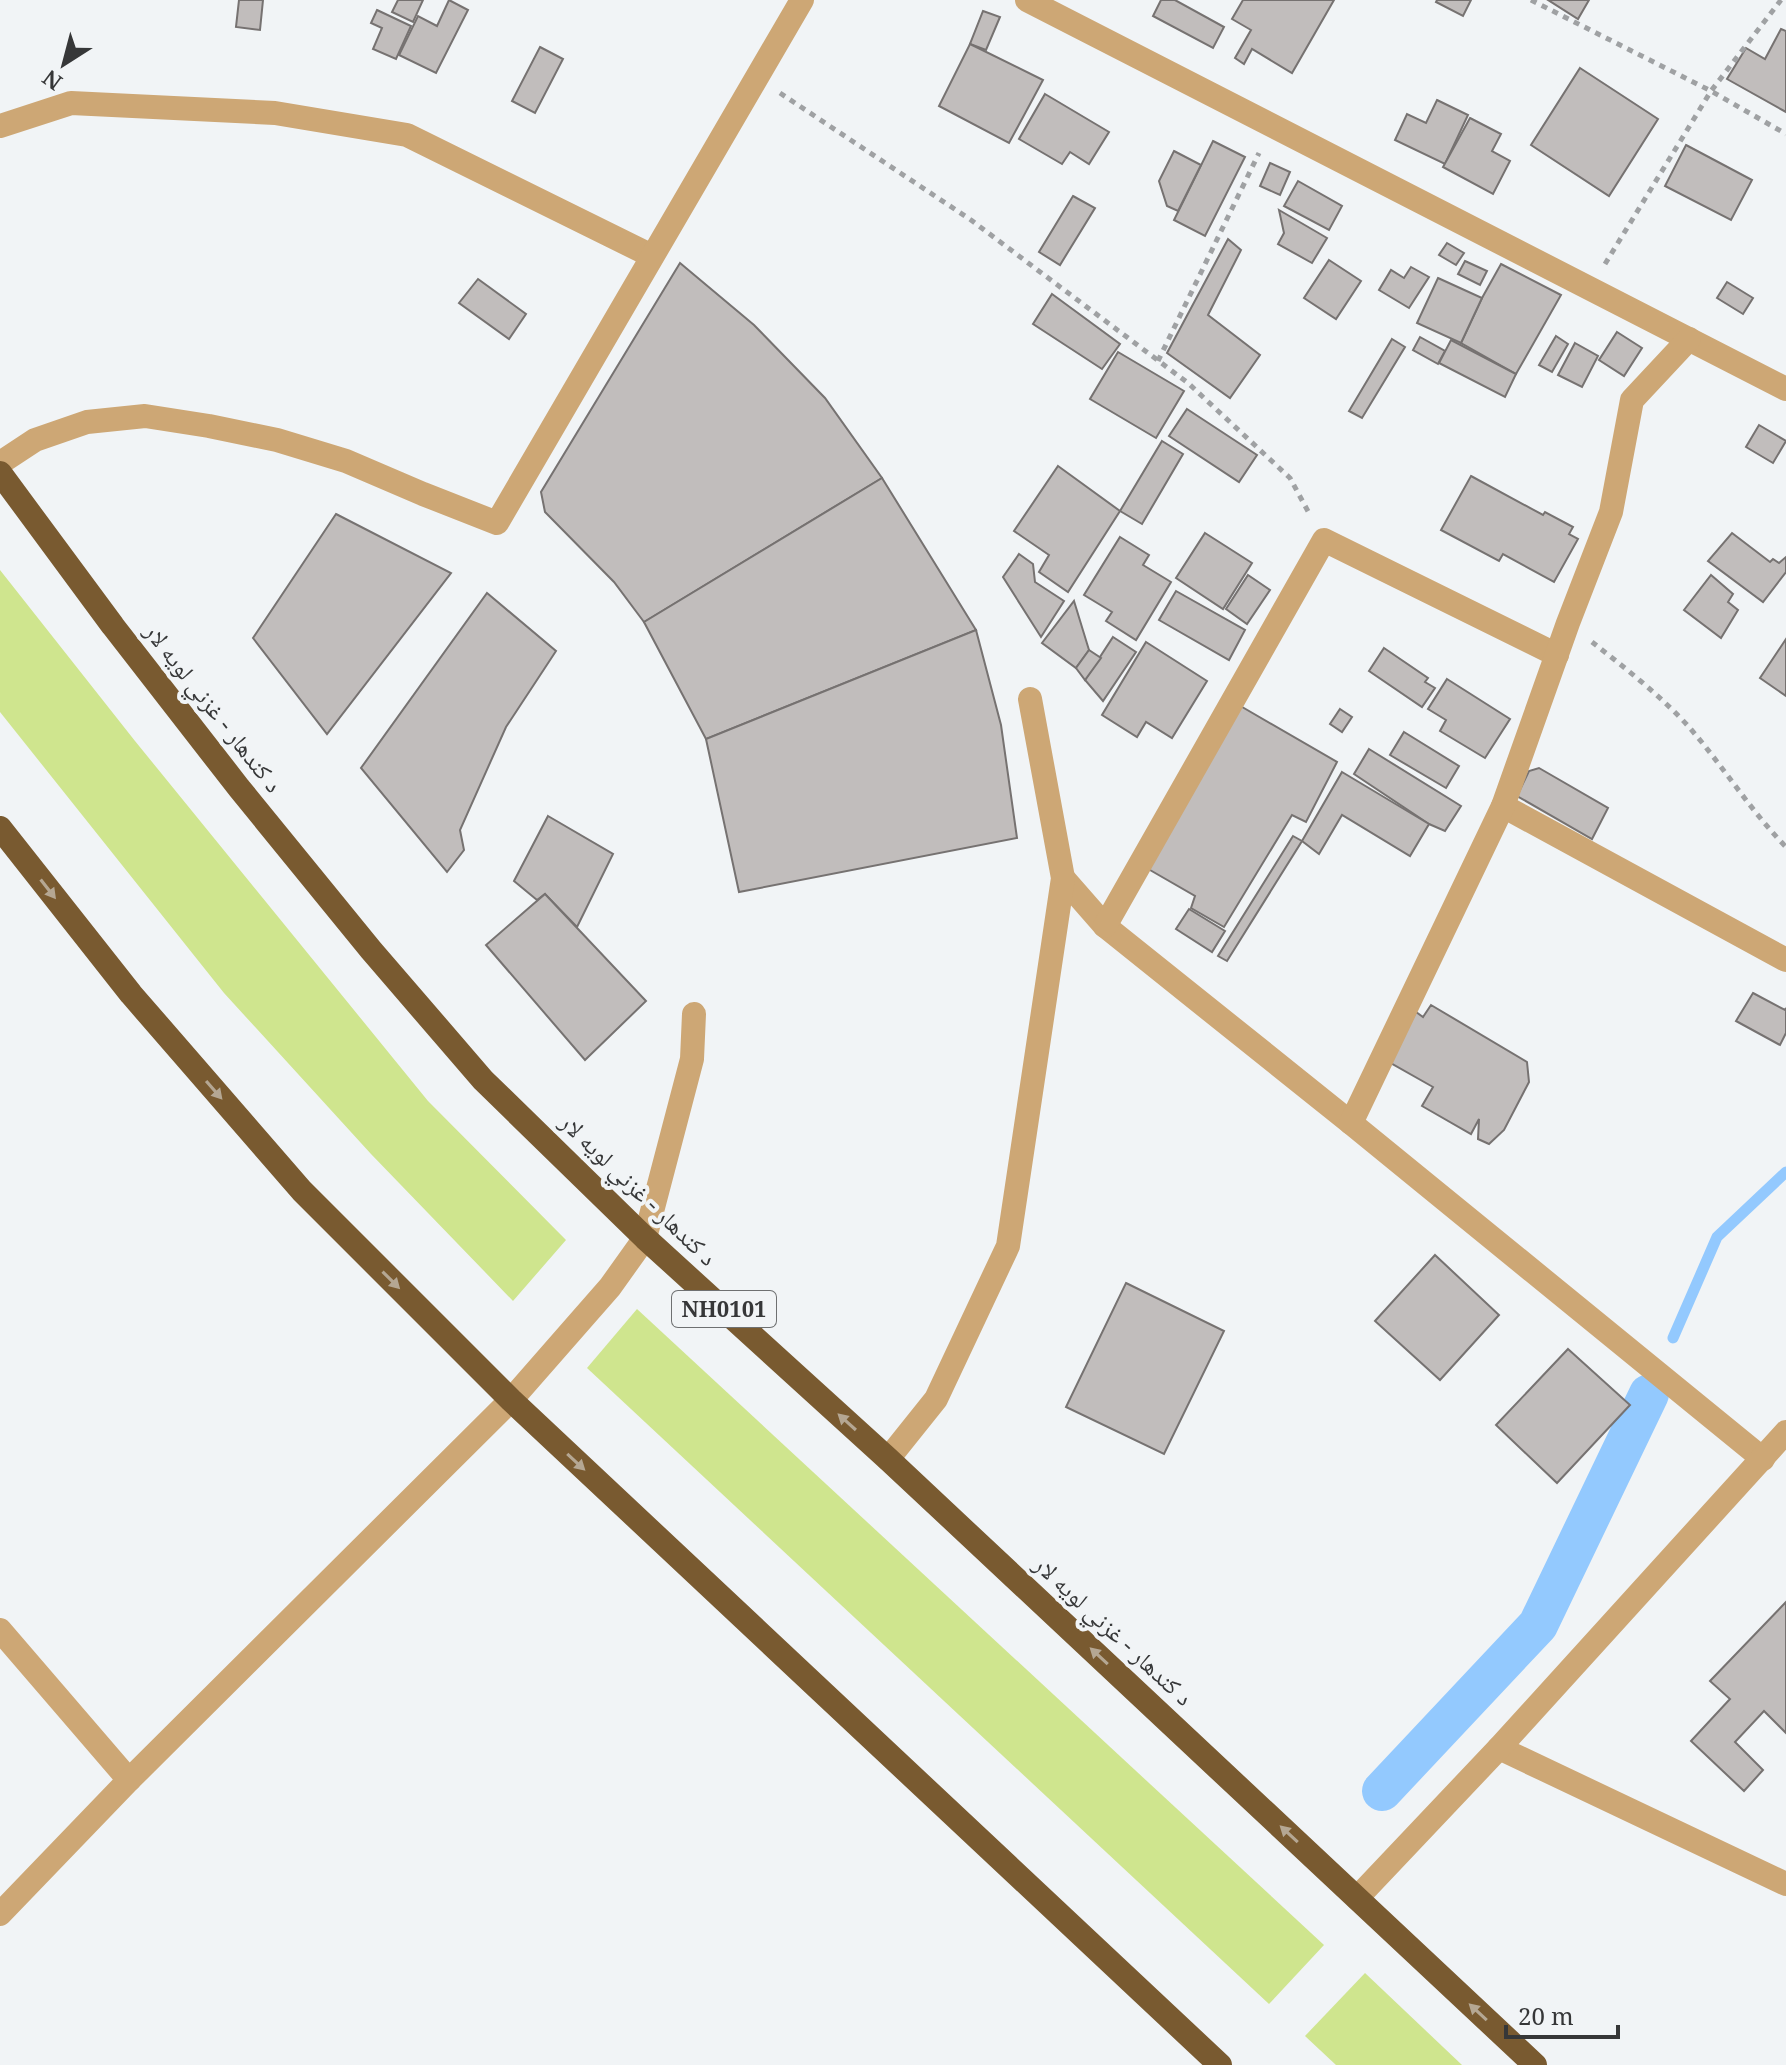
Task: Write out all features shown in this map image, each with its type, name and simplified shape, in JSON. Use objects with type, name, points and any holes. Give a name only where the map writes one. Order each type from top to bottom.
[{"type":"highway","name":"د کندهار - غزني لويه لار","points":[[0,473],[113,626],[239,788],[371,950],[483,1080],[645,1238],[888,1459],[1535,2065]]},
{"type":"highway","points":[[0,828],[131,994],[302,1191],[511,1400],[1220,2065]]},
{"type":"street","points":[[0,463],[35,440],[87,422],[145,416],[277,440],[346,461],[497,523],[802,0]]},
{"type":"street","points":[[1027,0],[1786,389]]},
{"type":"street","points":[[0,126],[71,103],[275,113],[407,135],[652,256]]},
{"type":"street","points":[[1351,1123],[1503,806],[1611,512],[1632,400],[1689,339]]},
{"type":"street","points":[[1105,926],[1324,540],[1557,655]]},
{"type":"street","points":[[888,1459],[936,1399],[1008,1246],[1063,878],[1030,699]]},
{"type":"street","points":[[1503,806],[1786,960]]},
{"type":"street","points":[[1063,878],[1105,926],[1763,1459]]},
{"type":"street","points":[[0,1914],[129,1780],[511,1400],[610,1287],[645,1238],[692,1059],[694,1014]]},
{"type":"street","points":[[1357,1898],[1499,1748],[1786,1432]]},
{"type":"street","points":[[0,1630],[129,1780]]},
{"type":"street","points":[[0,1651],[28,1665]]},
{"type":"street","points":[[1499,1748],[1786,1884]]},
{"type":"path","points":[[1531,0],[1711,91],[1786,134]]},
{"type":"path","points":[[1590,288],[1711,91],[1781,0]]},
{"type":"path","points":[[757,77],[971,220],[1188,383],[1290,478],[1324,540]]},
{"type":"path","points":[[1158,361],[1273,126]]},
{"type":"path","points":[[1568,623],[1628,671],[1687,726],[1786,847]]},
{"type":"green space","points":[[0,570],[428,1101],[566,1240],[513,1301],[371,1154],[224,993],[0,712]]},
{"type":"green space","points":[[637,1309],[1324,1945],[1269,2004],[587,1368]]},
{"type":"green space","points":[[1365,1973],[1462,2065],[1336,2065],[1305,2036]]},
{"type":"building","points":[[239,0],[263,0],[260,30],[236,27]]},
{"type":"building","points":[[398,0],[423,0],[413,22],[392,12]]},
{"type":"building","points":[[449,0],[468,10],[436,73],[399,55],[418,16],[437,26]]},
{"type":"building","points":[[1161,0],[1175,0],[1224,27],[1213,48],[1153,16]]},
{"type":"building","points":[[1243,0],[1334,0],[1292,73],[1252,49],[1244,64],[1235,58],[1251,30],[1232,19]]},
{"type":"building","points":[[1437,0],[1471,0],[1463,16]]},
{"type":"building","points":[[1548,0],[1589,0],[1578,19]]},
{"type":"building","points":[[377,10],[411,26],[396,59],[373,49],[382,28],[371,23]]},
{"type":"building","points":[[983,11],[1000,17],[986,50],[970,44]]},
{"type":"building","points":[[1781,29],[1786,31],[1786,112],[1727,79],[1746,48],[1765,59]]},
{"type":"building","points":[[970,44],[1043,80],[1009,143],[939,106]]},
{"type":"building","points":[[540,47],[563,59],[535,113],[512,101]]},
{"type":"building","points":[[1580,68],[1658,119],[1609,196],[1531,145]]},
{"type":"building","points":[[1045,94],[1109,132],[1089,164],[1070,152],[1062,164],[1019,139]]},
{"type":"building","points":[[1437,100],[1468,115],[1445,164],[1395,140],[1407,114],[1426,123]]},
{"type":"building","points":[[1470,118],[1501,134],[1492,151],[1510,161],[1493,194],[1443,167]]},
{"type":"building","points":[[1213,141],[1245,157],[1205,236],[1174,220]]},
{"type":"building","points":[[1686,145],[1752,180],[1731,220],[1665,186]]},
{"type":"building","points":[[1174,151],[1201,165],[1178,211],[1167,206],[1159,181]]},
{"type":"building","points":[[1270,163],[1290,172],[1280,195],[1260,186]]},
{"type":"building","points":[[1298,181],[1342,206],[1329,230],[1284,206]]},
{"type":"building","points":[[1073,196],[1095,208],[1060,265],[1039,252]]},
{"type":"building","points":[[1279,210],[1327,238],[1312,263],[1278,244],[1284,233]]},
{"type":"building","points":[[1228,239],[1241,250],[1208,315],[1260,355],[1230,398],[1167,353]]},
{"type":"building","points":[[1447,243],[1464,253],[1456,265],[1439,255]]},
{"type":"building","points":[[1329,260],[1361,281],[1336,319],[1304,298]]},
{"type":"building","points":[[1465,261],[1487,271],[1480,285],[1458,274]]},
{"type":"building","points":[[680,263],[754,325],[825,398],[882,478],[644,622],[614,582],[545,512],[541,492]]},
{"type":"building","points":[[1501,264],[1561,295],[1516,374],[1461,343]]},
{"type":"building","points":[[1411,267],[1429,277],[1409,308],[1379,290],[1391,270],[1404,278]]},
{"type":"building","points":[[1438,278],[1482,298],[1461,343],[1417,323]]},
{"type":"building","points":[[478,279],[526,314],[509,339],[459,303]]},
{"type":"building","points":[[1727,282],[1753,298],[1743,314],[1717,298]]},
{"type":"building","points":[[1052,294],[1120,344],[1102,369],[1033,324]]},
{"type":"building","points":[[1617,332],[1642,348],[1624,376],[1599,360]]},
{"type":"building","points":[[1556,336],[1568,344],[1552,372],[1539,365]]},
{"type":"building","points":[[1420,337],[1445,351],[1438,364],[1413,350]]},
{"type":"building","points":[[1392,339],[1405,347],[1362,418],[1349,411]]},
{"type":"building","points":[[1451,340],[1516,374],[1505,397],[1439,363]]},
{"type":"building","points":[[1575,343],[1598,356],[1582,387],[1558,375]]},
{"type":"building","points":[[1118,352],[1184,391],[1156,438],[1090,399]]},
{"type":"building","points":[[1187,409],[1257,455],[1239,482],[1169,436]]},
{"type":"building","points":[[1759,425],[1786,441],[1773,463],[1746,447]]},
{"type":"building","points":[[1162,441],[1183,454],[1142,524],[1120,511]]},
{"type":"building","points":[[1058,466],[1120,511],[1068,592],[1039,572],[1049,555],[1014,531]]},
{"type":"building","points":[[1471,476],[1543,515],[1545,512],[1573,527],[1569,534],[1578,539],[1554,582],[1503,554],[1499,561],[1441,530]]},
{"type":"building","points":[[882,478],[976,630],[706,739],[644,622]]},
{"type":"building","points":[[336,514],[451,573],[327,734],[253,638]]},
{"type":"building","points":[[1205,533],[1252,563],[1223,609],[1176,578]]},
{"type":"building","points":[[1732,533],[1770,562],[1773,559],[1779,563],[1786,557],[1786,572],[1763,602],[1708,561]]},
{"type":"building","points":[[1120,537],[1149,555],[1143,565],[1171,582],[1136,640],[1106,621],[1112,612],[1084,595]]},
{"type":"building","points":[[1019,554],[1033,564],[1035,582],[1064,601],[1041,637],[1003,577]]},
{"type":"building","points":[[1248,575],[1270,590],[1247,624],[1226,609]]},
{"type":"building","points":[[1711,575],[1733,594],[1728,602],[1738,610],[1721,638],[1684,610]]},
{"type":"building","points":[[1176,591],[1245,630],[1229,660],[1159,620]]},
{"type":"building","points":[[487,593],[556,651],[506,727],[460,830],[464,850],[447,872],[361,768]]},
{"type":"building","points":[[1074,601],[1089,650],[1076,668],[1042,643]]},
{"type":"building","points":[[976,630],[1001,725],[1017,838],[739,892],[706,739]]},
{"type":"building","points":[[1113,637],[1136,652],[1103,701],[1085,680]]},
{"type":"building","points":[[1786,639],[1786,696],[1760,678]]},
{"type":"building","points":[[1146,642],[1207,681],[1172,738],[1146,722],[1137,737],[1102,715]]},
{"type":"building","points":[[1384,648],[1428,678],[1425,682],[1435,688],[1422,707],[1369,671]]},
{"type":"building","points":[[1089,650],[1101,658],[1085,680],[1076,668]]},
{"type":"building","points":[[1447,679],[1510,719],[1485,758],[1440,731],[1446,720],[1428,709]]},
{"type":"building","points":[[1237,704],[1337,762],[1306,822],[1292,815],[1224,927],[1191,908],[1195,896],[1143,866]]},
{"type":"building","points":[[1340,709],[1352,717],[1342,732],[1330,724]]},
{"type":"building","points":[[1404,732],[1459,766],[1446,788],[1390,755]]},
{"type":"building","points":[[1369,749],[1461,806],[1445,831],[1429,824],[1354,774]]},
{"type":"building","points":[[1539,768],[1608,808],[1592,839],[1517,796],[1529,771]]},
{"type":"building","points":[[1342,772],[1429,824],[1410,856],[1342,815],[1319,854],[1302,841]]},
{"type":"building","points":[[548,816],[613,854],[577,927],[545,894],[537,900],[514,881]]},
{"type":"building","points":[[1293,836],[1302,841],[1227,961],[1218,956]]},
{"type":"building","points":[[545,894],[646,1001],[585,1060],[486,945]]},
{"type":"building","points":[[1189,909],[1225,931],[1212,952],[1176,929]]},
{"type":"building","points":[[1753,993],[1786,1008],[1786,1033],[1780,1045],[1736,1021]]},
{"type":"building","points":[[1431,1005],[1527,1062],[1529,1082],[1504,1130],[1489,1144],[1478,1139],[1479,1119],[1471,1134],[1422,1106],[1433,1087],[1389,1062],[1416,1012],[1423,1017]]},
{"type":"building","points":[[1435,1255],[1499,1315],[1440,1380],[1375,1321]]},
{"type":"building","points":[[1126,1283],[1224,1331],[1164,1454],[1066,1407]]},
{"type":"building","points":[[1568,1349],[1630,1405],[1557,1483],[1496,1425]]},
{"type":"building","points":[[1786,1602],[1786,1733],[1764,1711],[1735,1742],[1763,1770],[1744,1791],[1691,1741],[1730,1699],[1710,1681]]},
{"type":"waterway","points":[[1673,1338],[1717,1237],[1786,1172]]},
{"type":"waterway","points":[[1382,1791],[1538,1625],[1649,1394]]}]
